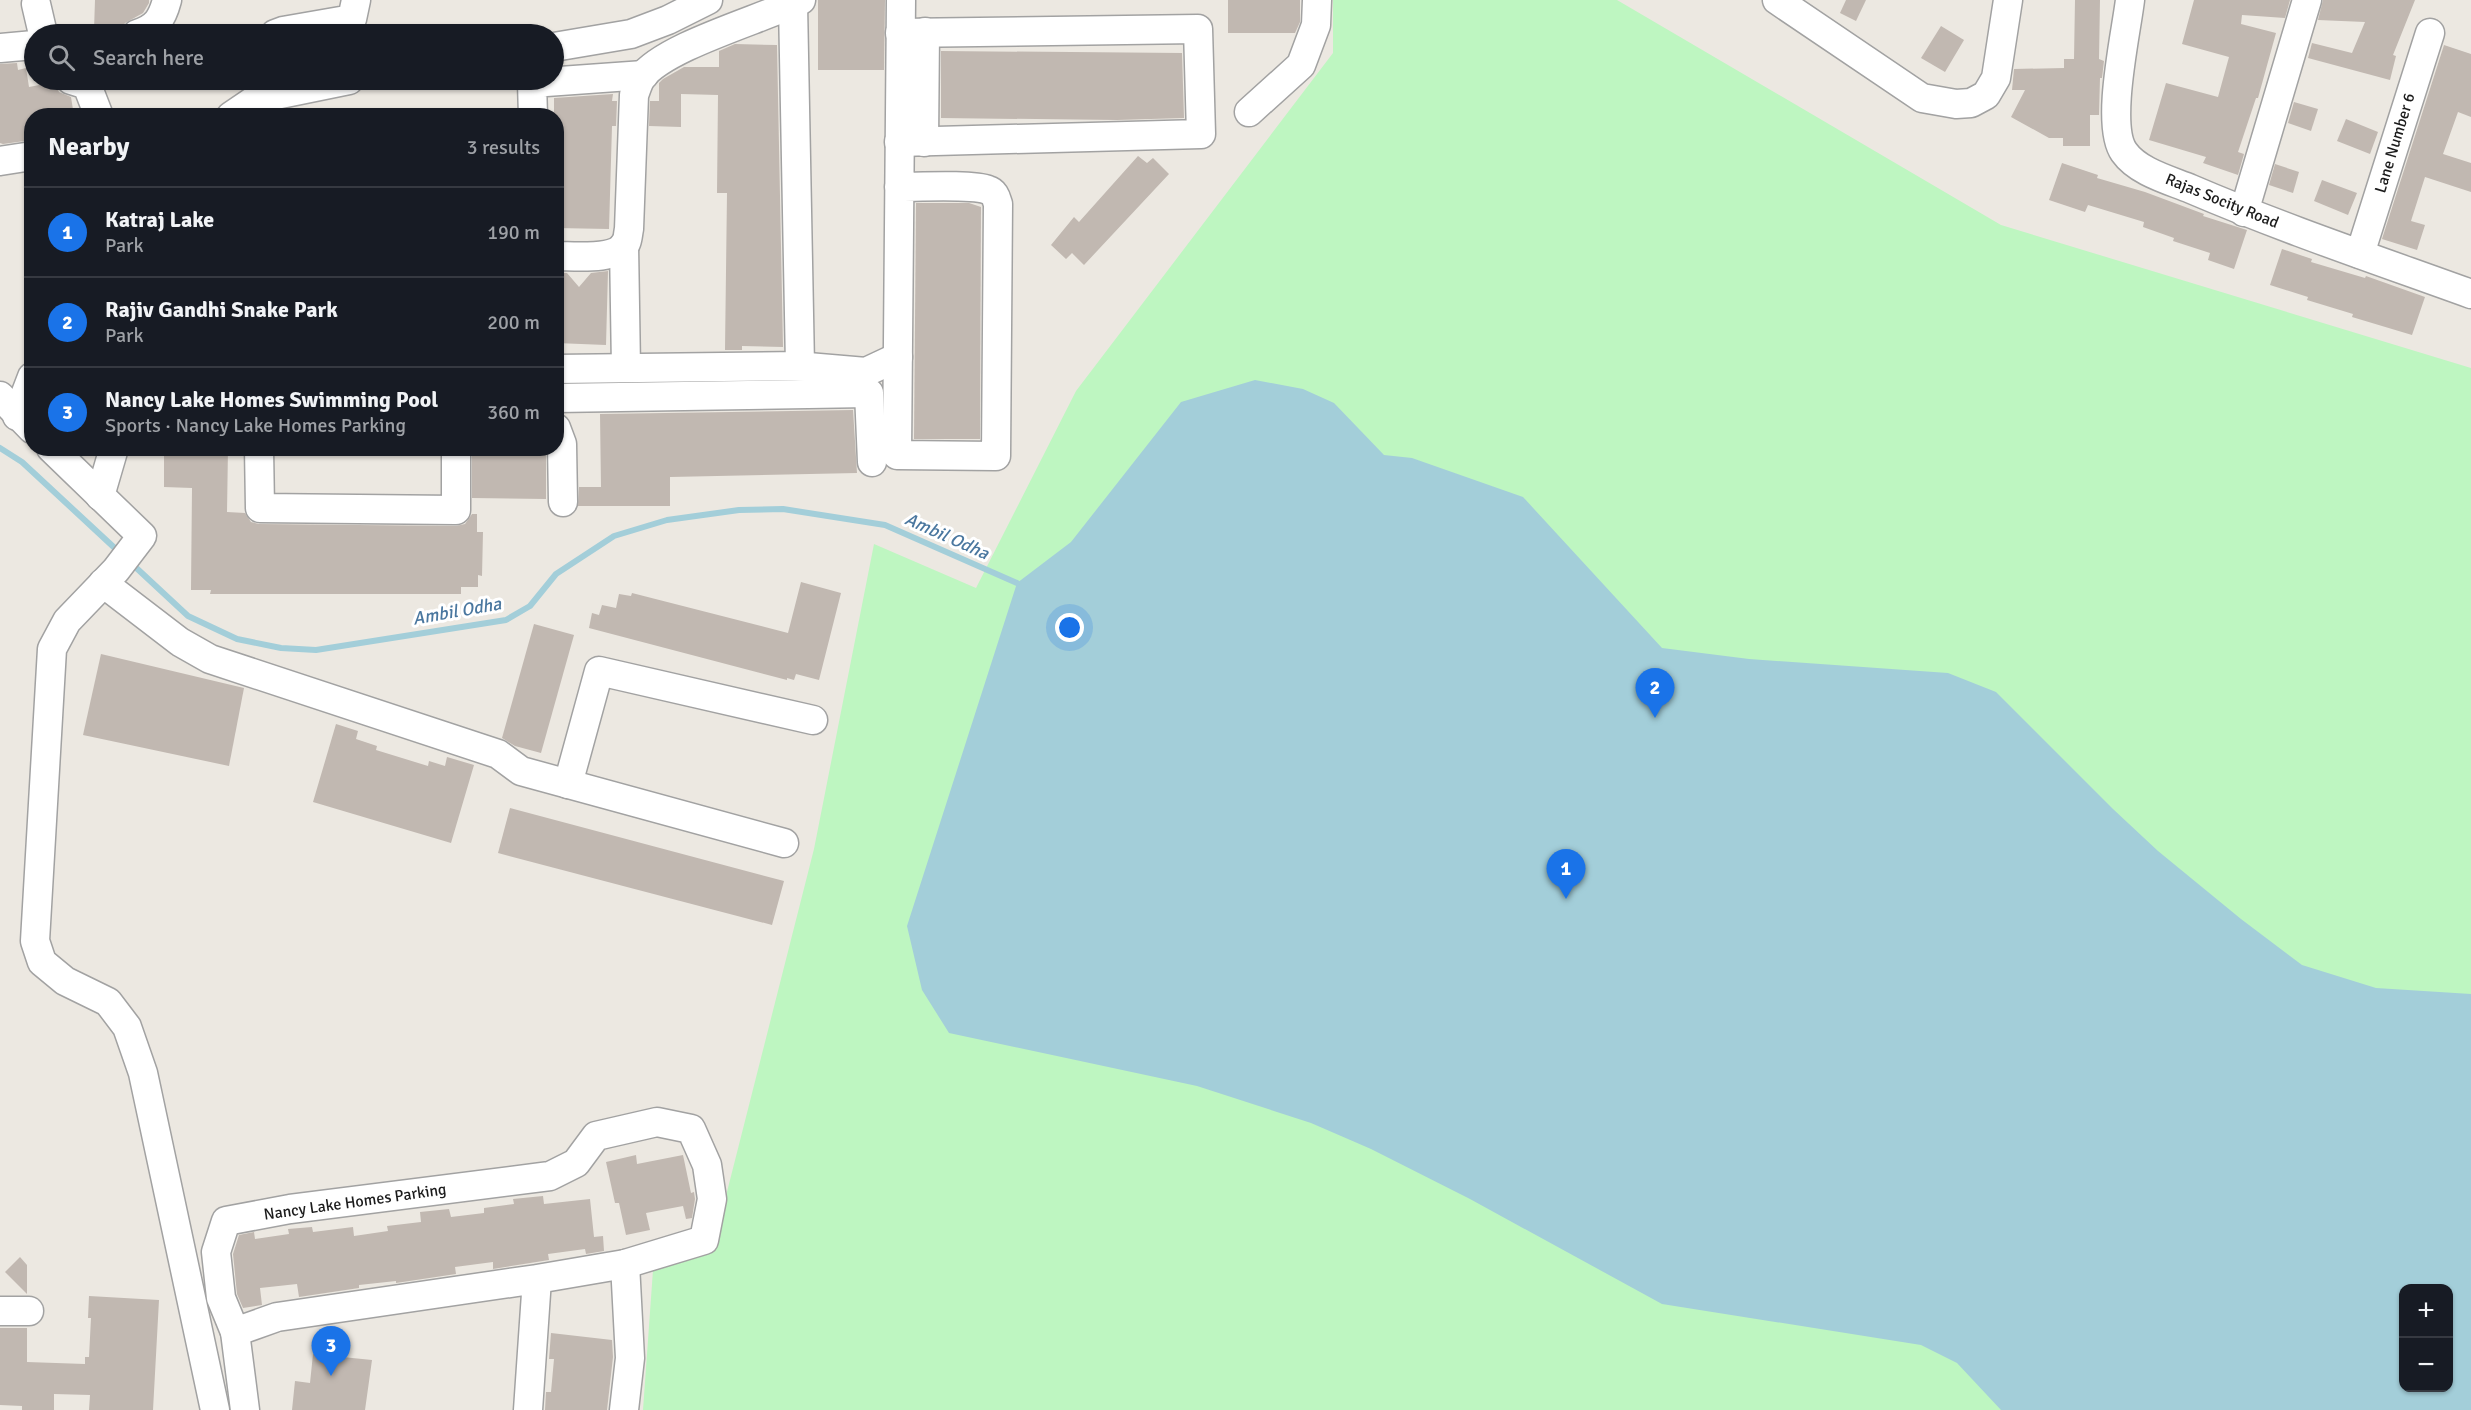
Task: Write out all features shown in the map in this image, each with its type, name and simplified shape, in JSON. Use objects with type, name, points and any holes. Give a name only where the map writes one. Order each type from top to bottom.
[{"type":"street","points":[[157,24],[163,18],[167,0]]},
{"type":"street","points":[[323,24],[352,19],[356,0]]},
{"type":"street","points":[[564,45],[631,34],[668,20],[708,0]]},
{"type":"street","points":[[899,187],[975,188],[988,190],[995,195],[998,204],[996,456],[897,455],[899,187],[911,142],[913,32],[901,0]]},
{"type":"street","points":[[1249,112],[1301,65],[1316,25],[1317,0]]},
{"type":"street","points":[[1777,0],[1922,98],[1956,104],[1971,103],[1986,95],[1996,78],[2008,0]]},
{"type":"street","name":"Rajas Socity Road","points":[[2130,0],[2116,102],[2116,131],[2123,152],[2141,167],[2244,212],[2471,294]]},
{"type":"street","points":[[2244,212],[2307,0]]},
{"type":"street","points":[[626,368],[624,245],[629,229],[634,95],[644,75],[657,63],[682,49],[797,2],[800,366],[796,366]]},
{"type":"street","points":[[36,4],[41,24]]},
{"type":"street","points":[[911,142],[1201,134],[1198,29],[913,32]]},
{"type":"street","name":"Lane Number 6","points":[[2360,254],[2430,33]]},
{"type":"street","points":[[0,48],[24,46]]},
{"type":"street","points":[[564,81],[644,75]]},
{"type":"street","points":[[89,90],[96,108]]},
{"type":"street","points":[[243,108],[256,99],[300,90]]},
{"type":"street","points":[[532,90],[533,108]]},
{"type":"street","points":[[0,160],[24,157]]},
{"type":"street","points":[[564,256],[602,256],[617,253],[624,245]]},
{"type":"street","points":[[564,369],[796,366],[866,372],[898,357]]},
{"type":"street","points":[[564,398],[869,393],[872,462]]},
{"type":"street","points":[[16,413],[24,395]]},
{"type":"street","points":[[59,456],[142,536],[110,577],[67,621],[52,649],[35,941],[42,962],[65,981],[108,1002],[127,1027],[143,1073],[215,1410]]},
{"type":"street","points":[[100,496],[112,456]]},
{"type":"street","points":[[259,456],[260,508],[456,510],[456,456]]},
{"type":"street","points":[[562,456],[563,502]]},
{"type":"street","points":[[110,577],[180,642],[210,659],[498,754],[521,771],[784,843]]},
{"type":"street","points":[[568,784],[600,671],[813,720]]},
{"type":"street","name":"Nancy Lake Homes Parking","points":[[657,1122],[691,1129],[707,1165],[712,1199],[704,1240],[625,1264],[537,1279],[277,1317],[235,1332],[221,1298],[216,1252],[226,1221],[290,1209],[550,1176],[576,1163],[596,1137],[657,1122]]},
{"type":"street","points":[[624,1410],[630,1358],[625,1264]]},
{"type":"street","points":[[528,1410],[537,1279]]},
{"type":"street","points":[[0,1311],[29,1311]]},
{"type":"street","points":[[235,1332],[245,1410]]},
{"type":"green space","points":[[1333,0],[1617,0],[2001,225],[2471,368],[2471,1410],[643,1410],[654,1256],[713,1247],[814,849],[874,544],[976,588],[1076,391],[1333,53]]},
{"type":"water","points":[[1255,380],[1303,389],[1334,403],[1384,455],[1412,458],[1523,497],[1662,648],[1749,659],[1948,673],[1996,692],[2158,851],[2302,965],[2376,988],[2471,994],[2471,1410],[2001,1410],[1957,1363],[1921,1345],[1662,1304],[1470,1199],[1371,1149],[1311,1123],[1197,1086],[949,1033],[922,990],[907,926],[1017,583],[1071,542],[1181,402]]},
{"type":"building","points":[[95,0],[149,0],[143,13],[124,24],[94,24]]},
{"type":"building","points":[[818,0],[885,0],[884,70],[818,70]]},
{"type":"building","points":[[1228,0],[1300,0],[1300,22],[1295,33],[1228,33]]},
{"type":"building","points":[[1846,0],[1866,0],[1856,21],[1840,13]]},
{"type":"building","points":[[2075,0],[2100,0],[2099,59],[2104,61],[2102,78],[2100,78],[2099,115],[2090,115],[2090,146],[2063,146],[2063,138],[2049,138],[2011,117],[2025,90],[2012,90],[2014,69],[2064,68],[2064,59],[2074,59]]},
{"type":"building","points":[[2194,0],[2290,0],[2285,18],[2242,15],[2241,24],[2276,33],[2258,98],[2256,98],[2238,152],[2244,154],[2238,175],[2203,163],[2206,157],[2149,140],[2166,83],[2218,97],[2229,57],[2182,44]]},
{"type":"building","points":[[2323,0],[2415,0],[2393,55],[2396,56],[2390,80],[2308,58],[2312,43],[2352,53],[2365,22],[2318,20]]},
{"type":"building","points":[[1941,26],[1964,40],[1945,72],[1921,58]]},
{"type":"building","points":[[735,44],[777,45],[783,347],[742,346],[742,350],[725,350],[727,193],[717,193],[718,95],[681,94],[681,127],[649,126],[650,101],[659,101],[659,83],[663,79],[684,67],[719,67],[719,51]]},
{"type":"building","points":[[2444,45],[2471,54],[2471,117],[2458,112],[2443,154],[2471,163],[2471,192],[2425,177],[2411,221],[2425,225],[2417,250],[2382,239]]},
{"type":"building","points":[[941,51],[1182,53],[1184,118],[1117,120],[941,118]]},
{"type":"building","points":[[17,63],[18,70],[24,68],[24,90],[58,90],[71,97],[73,108],[24,108],[24,141],[0,143],[0,64]]},
{"type":"building","points":[[613,94],[612,101],[617,101],[616,126],[612,126],[609,229],[564,228],[564,108],[554,108],[554,98]]},
{"type":"building","points":[[2294,102],[2318,109],[2311,131],[2288,123]]},
{"type":"building","points":[[2346,119],[2378,132],[2370,154],[2337,141]]},
{"type":"building","points":[[1138,156],[1147,163],[1153,158],[1169,174],[1084,265],[1072,253],[1066,259],[1051,245],[1074,217],[1079,222]]},
{"type":"building","points":[[2062,163],[2098,175],[2097,178],[2145,192],[2204,214],[2203,216],[2247,230],[2234,269],[2208,260],[2210,253],[2173,241],[2174,238],[2143,227],[2144,222],[2088,205],[2085,212],[2049,200]]},
{"type":"building","points":[[2275,164],[2299,172],[2293,193],[2269,185]]},
{"type":"building","points":[[2322,180],[2357,193],[2348,215],[2314,201]]},
{"type":"building","points":[[916,203],[969,203],[981,207],[980,439],[914,439]]},
{"type":"building","points":[[2282,249],[2312,259],[2311,262],[2365,278],[2366,276],[2425,297],[2412,335],[2352,317],[2353,314],[2307,300],[2308,297],[2270,285]]},
{"type":"building","points":[[608,271],[606,345],[564,343],[564,273],[567,273],[579,287],[591,273]]},
{"type":"building","points":[[853,410],[857,473],[670,477],[670,506],[578,506],[579,487],[601,487],[600,414]]},
{"type":"building","points":[[164,456],[228,456],[227,512],[245,513],[251,522],[259,524],[456,526],[465,524],[472,514],[477,514],[477,532],[483,532],[482,576],[478,575],[478,587],[461,587],[461,594],[210,594],[211,590],[191,590],[192,488],[164,487]]},
{"type":"building","points":[[472,456],[546,456],[546,499],[472,498]]},
{"type":"building","points":[[801,582],[841,593],[819,680],[796,674],[794,680],[787,678],[787,680],[589,628],[592,613],[599,615],[602,605],[616,608],[619,594],[631,596],[632,593],[788,633]]},
{"type":"building","points":[[534,624],[574,635],[541,753],[515,746],[502,738]]},
{"type":"building","points":[[101,654],[244,688],[229,766],[83,735]]},
{"type":"building","points":[[336,724],[358,731],[356,739],[377,746],[376,750],[428,766],[429,761],[445,766],[447,757],[474,765],[451,843],[313,802]]},
{"type":"building","points":[[510,808],[784,881],[772,925],[498,853]]},
{"type":"building","points":[[636,1155],[637,1164],[683,1155],[691,1193],[694,1192],[695,1199],[692,1218],[686,1219],[683,1206],[646,1213],[650,1230],[626,1235],[619,1203],[615,1203],[606,1162]]},
{"type":"building","points":[[543,1196],[544,1204],[590,1199],[594,1237],[603,1236],[604,1251],[586,1254],[585,1249],[548,1254],[549,1260],[493,1269],[493,1262],[455,1267],[456,1274],[396,1283],[396,1281],[359,1285],[359,1288],[299,1297],[297,1284],[260,1288],[262,1305],[243,1308],[237,1294],[233,1254],[239,1235],[254,1232],[255,1239],[289,1234],[288,1229],[312,1227],[313,1232],[353,1227],[354,1236],[388,1231],[387,1226],[421,1222],[420,1212],[449,1209],[451,1217],[484,1213],[484,1208],[514,1204],[513,1199]]},
{"type":"building","points":[[20,1257],[27,1265],[27,1294],[5,1272]]},
{"type":"building","points":[[89,1296],[159,1300],[153,1410],[89,1410],[90,1395],[54,1394],[54,1410],[22,1410],[22,1406],[0,1405],[0,1328],[27,1328],[27,1362],[85,1364],[85,1357],[89,1357],[91,1318],[88,1318]]},
{"type":"building","points":[[551,1333],[612,1340],[613,1357],[607,1410],[545,1410],[546,1392],[551,1392],[554,1359],[549,1359]]},
{"type":"building","points":[[313,1354],[372,1360],[365,1410],[292,1410],[295,1381],[310,1383]]},
{"type":"waterway","name":"Ambil Odha","points":[[0,448],[22,462],[119,552]]},
{"type":"waterway","name":"Ambil Odha","points":[[131,563],[188,616],[237,639],[281,648],[316,650],[506,620],[530,606],[556,574],[614,536],[667,520],[739,510],[783,509],[885,525],[1017,583]]},
{"type":"place","name":"Rajiv Gandhi Snake Park","points":[[1655,718]]},
{"type":"place","name":"Katraj Lake","points":[[1566,899]]},
{"type":"place","name":"Nancy Lake Homes Swimming Pool","points":[[331,1376]]}]
